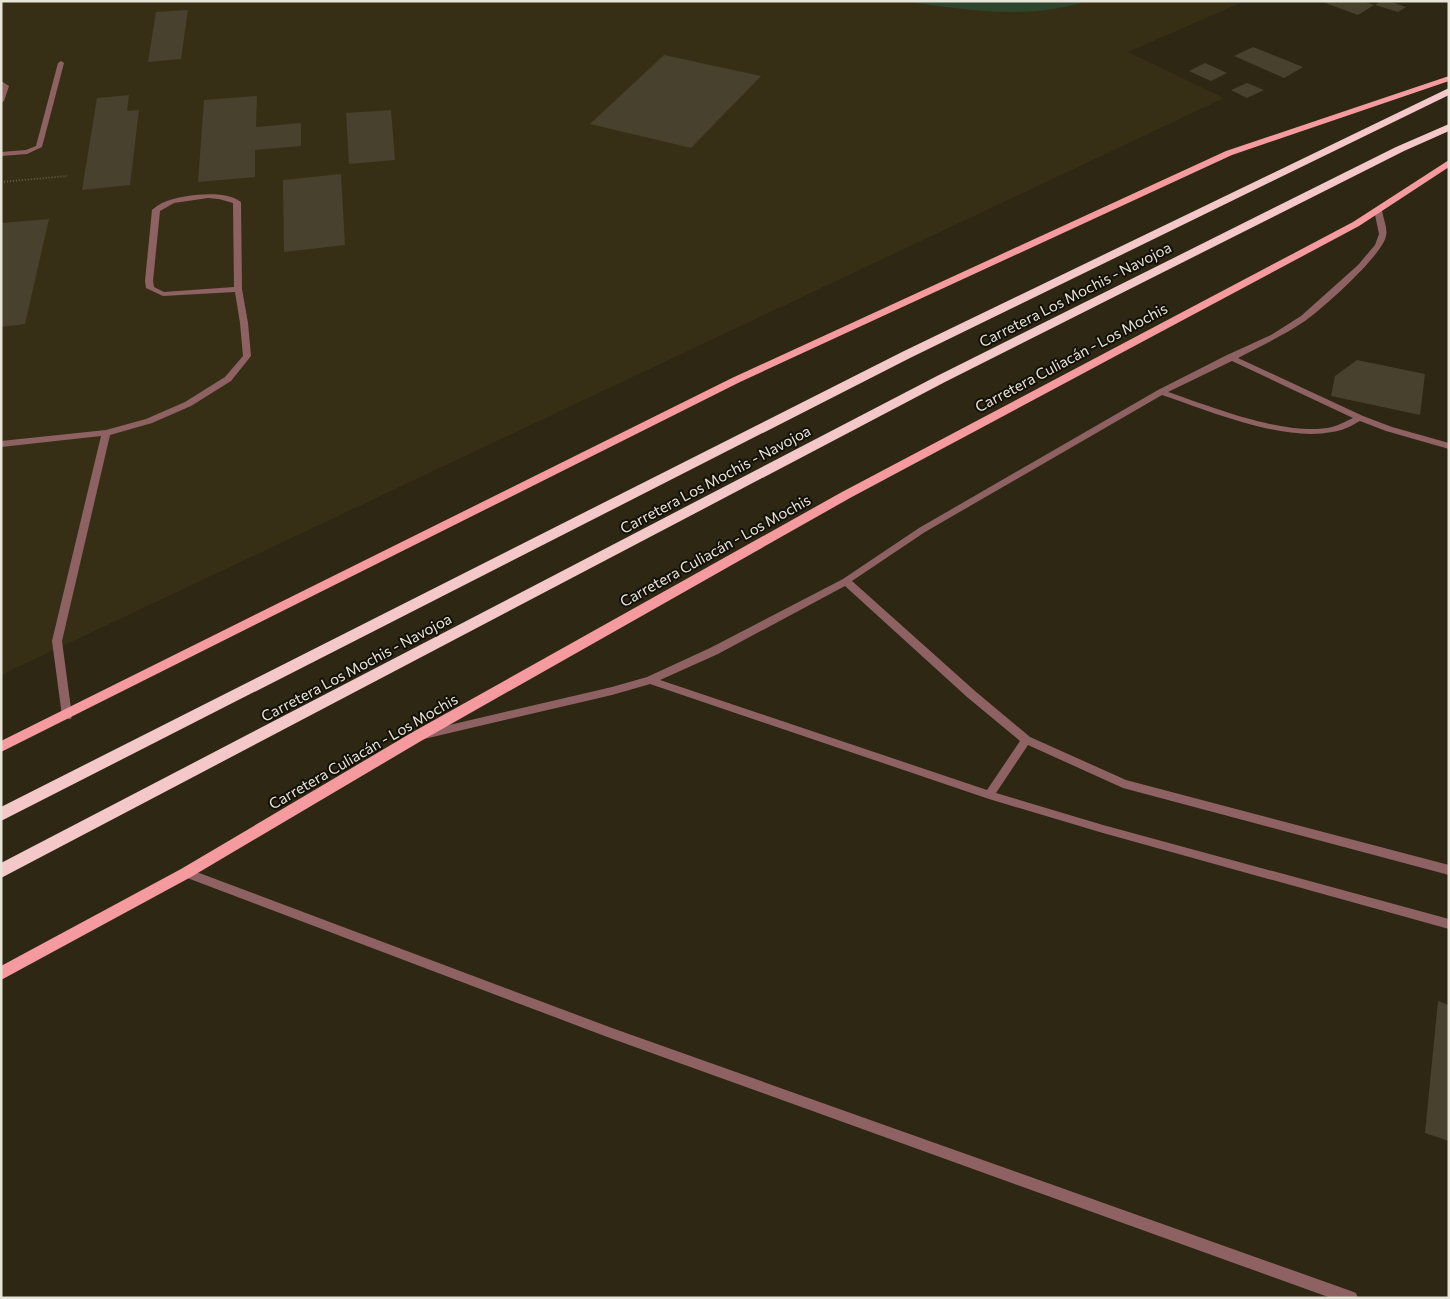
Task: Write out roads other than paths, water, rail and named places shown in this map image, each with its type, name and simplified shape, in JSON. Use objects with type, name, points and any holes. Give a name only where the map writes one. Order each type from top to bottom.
[{"type":"highway","name":"Carretera Los Mochis - Navojoa","points":[[1,815],[906,355],[1449,91]]},
{"type":"highway","name":"Carretera Los Mochis - Navojoa","points":[[1,871],[941,379],[1400,149],[1449,127]]},
{"type":"main road","points":[[1,748],[736,380],[1229,153],[1449,78]]},
{"type":"main road","name":"Carretera Culiacán - Los Mochis","points":[[1,974],[186,874],[416,737],[846,495],[1356,224],[1449,163]]},
{"type":"street","points":[[1,154],[27,152],[39,147],[61,64]]},
{"type":"street","points":[[1,83],[6,86],[1,101]]},
{"type":"street","points":[[1,444],[106,433],[149,421],[188,404],[228,379],[247,356],[238,289],[237,202],[225,197],[197,197],[179,199],[161,205],[156,210],[149,281],[150,288],[163,294],[238,289]]},
{"type":"street","points":[[416,737],[612,691],[650,680],[714,651],[846,581],[922,530],[1161,392],[1274,337],[1304,318],[1361,267],[1378,246],[1383,234],[1378,210]]},
{"type":"street","points":[[1230,357],[1360,418],[1449,446]]},
{"type":"street","points":[[1161,392],[1274,426],[1307,431],[1332,430],[1360,418]]},
{"type":"street","points":[[67,716],[57,641],[106,433]]},
{"type":"street","points":[[846,581],[971,694],[1026,740],[1123,784],[1449,870]]},
{"type":"street","points":[[650,680],[989,795],[1103,829],[1449,924]]},
{"type":"street","points":[[989,795],[1026,740]]},
{"type":"street","points":[[186,874],[610,1033],[1351,1298]]}]
